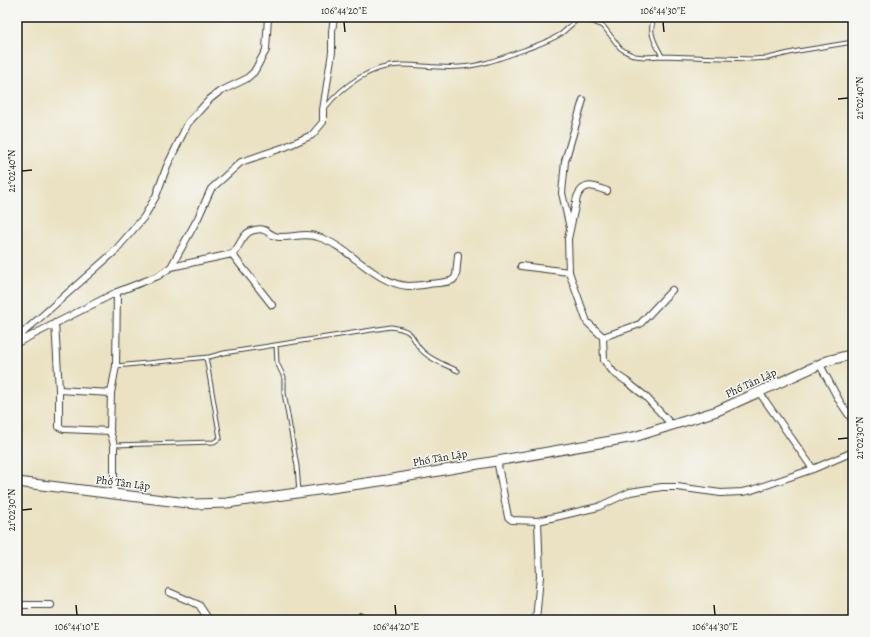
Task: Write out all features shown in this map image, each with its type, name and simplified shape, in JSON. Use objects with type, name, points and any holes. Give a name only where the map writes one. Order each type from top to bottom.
[{"type":"main road","name":"Phố Tân Lập","points":[[17,482],[195,504],[227,502],[387,480],[634,437],[718,412],[827,361],[853,354]]},
{"type":"street","points":[[17,338],[113,253],[144,217],[152,205],[167,166],[188,123],[210,99],[219,92],[246,79],[254,72],[266,50],[268,17]]},
{"type":"street","points":[[17,343],[117,292],[158,276],[171,266],[198,218],[211,188],[241,162],[312,136],[323,122],[322,110],[332,52],[332,30],[334,17]]},
{"type":"street","points":[[570,229],[562,193],[565,161],[583,100]]},
{"type":"street","points":[[607,191],[588,186],[580,191],[577,197],[568,239],[569,272],[587,322],[603,337],[604,360],[614,373],[635,387],[672,425]]},
{"type":"street","points":[[171,266],[232,254],[238,249],[246,235],[251,231],[264,230],[278,237],[299,234],[314,236],[332,243],[388,280],[408,286],[453,280],[456,276],[458,255]]},
{"type":"street","points":[[232,254],[272,305]]},
{"type":"street","points":[[521,266],[569,272]]},
{"type":"street","points":[[603,337],[640,324],[672,290]]},
{"type":"street","points":[[114,494],[114,445],[110,431],[111,393],[116,366],[117,292]]},
{"type":"street","points":[[55,323],[59,390],[58,424],[61,429],[110,431]]},
{"type":"street","points":[[820,365],[840,402],[853,421]]},
{"type":"street","points":[[59,390],[111,393]]},
{"type":"street","points":[[759,392],[813,469]]},
{"type":"street","points":[[498,460],[508,518],[512,520],[538,521],[598,507],[624,495],[637,491],[670,487],[721,493],[752,490],[813,469],[853,452]]},
{"type":"street","points":[[536,620],[540,577],[538,521]]},
{"type":"street","points":[[169,592],[199,605],[209,620]]},
{"type":"street","points":[[17,605],[51,605]]},
{"type":"lane","points":[[322,110],[338,92],[364,75],[379,69],[402,65],[460,67],[490,62],[545,42],[557,36],[578,17],[604,27],[620,48],[630,55],[645,57],[768,58],[798,51],[853,42]]},
{"type":"lane","points":[[655,17],[652,23],[652,35],[662,56]]},
{"type":"lane","points":[[853,94],[850,103],[853,115]]},
{"type":"lane","points":[[116,366],[206,357],[391,327],[402,329],[412,334],[417,346],[426,355],[458,371]]},
{"type":"lane","points":[[276,345],[277,363],[284,377],[284,393],[297,466],[299,492]]},
{"type":"lane","points":[[114,445],[214,442],[220,438],[206,357]]}]
